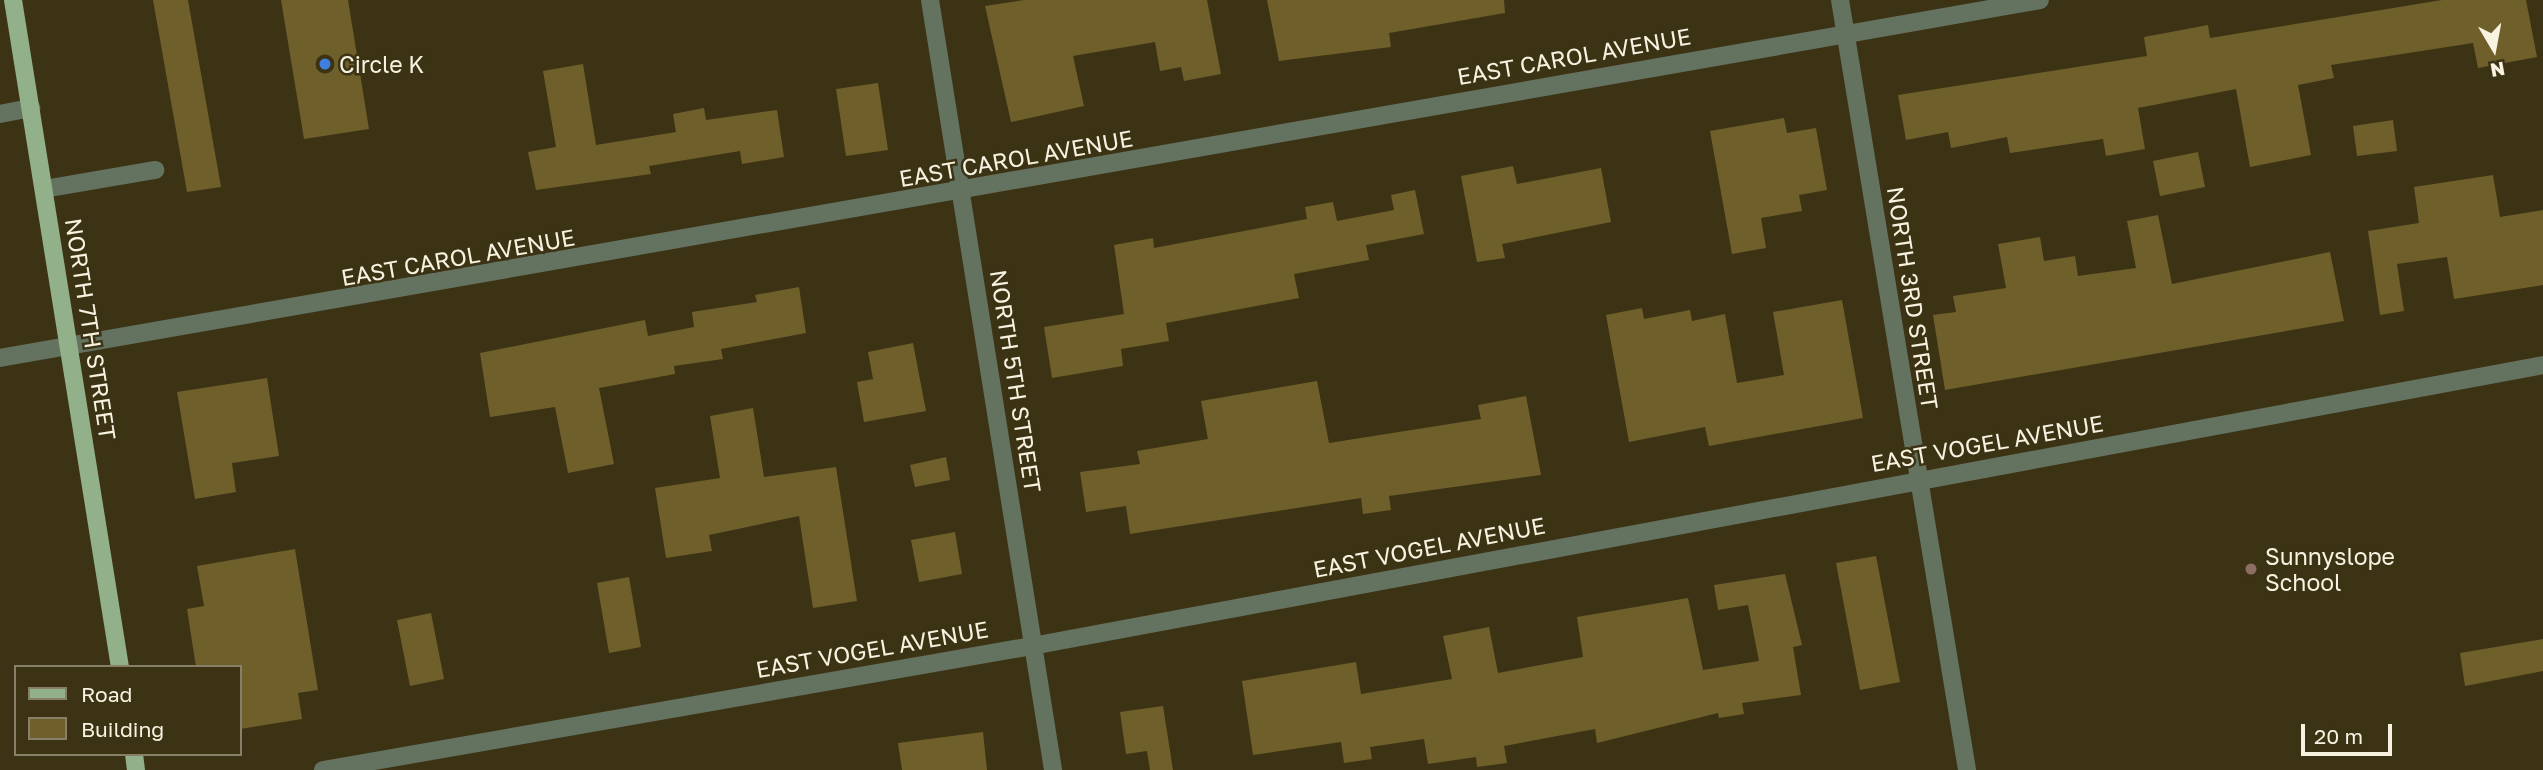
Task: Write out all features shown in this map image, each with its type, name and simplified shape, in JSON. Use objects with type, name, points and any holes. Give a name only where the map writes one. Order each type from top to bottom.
[{"type":"main road","name":"NORTH 7TH STREET","points":[[13,0],[120,665]]},
{"type":"street","name":"NORTH 5TH STREET","points":[[930,0],[963,192],[1053,770]]},
{"type":"street","name":"NORTH 3RD STREET","points":[[1840,0],[1917,480],[1967,770]]},
{"type":"street","name":"EAST CAROL AVENUE","points":[[0,358],[963,192],[2040,0]]},
{"type":"street","points":[[0,114],[31,108]]},
{"type":"street","points":[[44,190],[155,170]]},
{"type":"street","name":"EAST VOGEL AVENUE","points":[[323,770],[1032,646],[2543,365]]},
{"type":"building","points":[[153,0],[188,0],[221,187],[187,192]]},
{"type":"building","name":"Circle K","points":[[281,0],[348,0],[369,129],[304,139]]},
{"type":"building","points":[[1024,0],[1207,0],[1221,74],[1184,81],[1181,67],[1160,71],[1155,42],[1073,56],[1084,106],[1011,122],[985,6]]},
{"type":"building","points":[[1267,0],[1504,0],[1505,13],[1389,33],[1391,47],[1279,61]]},
{"type":"building","points":[[2442,0],[2526,0],[2537,57],[2478,68],[2473,43],[2331,65],[2334,78],[2298,85],[2311,155],[2250,167],[2236,89],[2138,108],[2145,149],[2106,156],[2103,139],[2010,153],[2007,137],[1951,148],[1948,132],[1906,140],[1898,95],[2147,56],[2144,37],[2208,25],[2210,38]]},
{"type":"building","points":[[583,64],[596,145],[676,132],[673,114],[704,108],[706,120],[777,110],[784,157],[742,164],[740,151],[649,166],[651,174],[536,190],[528,152],[556,147],[543,71]]},
{"type":"building","points":[[878,83],[888,150],[846,156],[836,89]]},
{"type":"building","points":[[1784,118],[1787,133],[1816,128],[1827,190],[1799,195],[1802,211],[1761,218],[1766,248],[1732,254],[1710,131]]},
{"type":"building","points":[[2393,120],[2397,151],[2357,156],[2353,126]]},
{"type":"building","points":[[2198,152],[2205,187],[2160,196],[2153,161]]},
{"type":"building","points":[[1513,166],[1517,184],[1601,168],[1611,222],[1502,244],[1505,258],[1477,262],[1461,176]]},
{"type":"building","points":[[2493,175],[2500,217],[2543,210],[2543,285],[2454,299],[2447,257],[2397,264],[2404,311],[2380,315],[2368,231],[2419,223],[2414,187]]},
{"type":"building","points":[[1415,190],[1424,234],[1366,245],[1369,260],[1294,274],[1299,298],[1166,323],[1169,341],[1121,349],[1123,366],[1052,378],[1044,327],[1124,314],[1114,245],[1153,238],[1154,248],[1307,219],[1305,207],[1333,202],[1337,221],[1394,210],[1391,195]]},
{"type":"building","points":[[2158,215],[2172,284],[2330,252],[2344,321],[1945,390],[1933,315],[1956,312],[1953,296],[2006,288],[1998,244],[2040,237],[2044,261],[2075,256],[2078,276],[2136,268],[2127,221]]},
{"type":"building","points":[[799,287],[806,333],[721,349],[723,359],[674,366],[675,374],[599,388],[614,464],[568,473],[555,407],[490,417],[480,353],[645,320],[648,336],[694,327],[692,312],[757,302],[755,295]]},
{"type":"building","points":[[1842,300],[1863,418],[1709,446],[1705,427],[1629,442],[1606,315],[1642,308],[1644,319],[1690,310],[1692,321],[1725,314],[1737,383],[1784,375],[1773,312]]},
{"type":"building","points":[[913,343],[926,411],[864,422],[857,382],[873,379],[868,352]]},
{"type":"building","points":[[267,378],[279,456],[232,463],[236,492],[195,499],[177,392]]},
{"type":"building","points":[[1317,381],[1329,443],[1481,419],[1478,405],[1526,396],[1541,475],[1389,496],[1391,510],[1363,514],[1361,498],[1130,534],[1126,506],[1086,512],[1080,472],[1140,464],[1137,451],[1208,439],[1201,401]]},
{"type":"building","points":[[753,408],[764,477],[836,467],[857,601],[813,608],[799,516],[709,535],[712,551],[666,558],[655,488],[720,478],[710,416]]},
{"type":"building","points":[[946,457],[950,480],[915,487],[910,465]]},
{"type":"building","points":[[955,532],[962,574],[919,582],[911,540]]},
{"type":"building","points":[[295,549],[318,690],[298,693],[302,719],[242,729],[242,665],[196,665],[187,609],[204,606],[197,566]]},
{"type":"building","points":[[1876,556],[1900,682],[1860,690],[1836,563]]},
{"type":"building","points":[[1785,574],[1802,645],[1793,647],[1801,695],[1742,703],[1744,714],[1719,718],[1718,713],[1597,743],[1595,729],[1504,746],[1507,763],[1477,767],[1476,757],[1428,764],[1424,739],[1370,747],[1372,759],[1344,763],[1341,742],[1253,755],[1242,681],[1356,662],[1361,694],[1452,679],[1443,636],[1489,627],[1498,673],[1583,657],[1577,617],[1688,598],[1703,670],[1759,661],[1748,605],[1718,610],[1714,585]]},
{"type":"building","points":[[629,577],[641,647],[609,653],[597,583]]},
{"type":"building","points":[[431,613],[444,679],[410,686],[397,620]]},
{"type":"building","points":[[2543,639],[2543,671],[2465,686],[2460,653]]},
{"type":"building","points":[[1163,706],[1173,770],[1150,770],[1147,751],[1126,754],[1120,712]]},
{"type":"building","points":[[983,732],[987,770],[902,770],[898,743]]},
{"type":"place","name":"Circle K","points":[[325,64]]},
{"type":"place","name":"Sunnyslope School","points":[[2251,569]]}]
